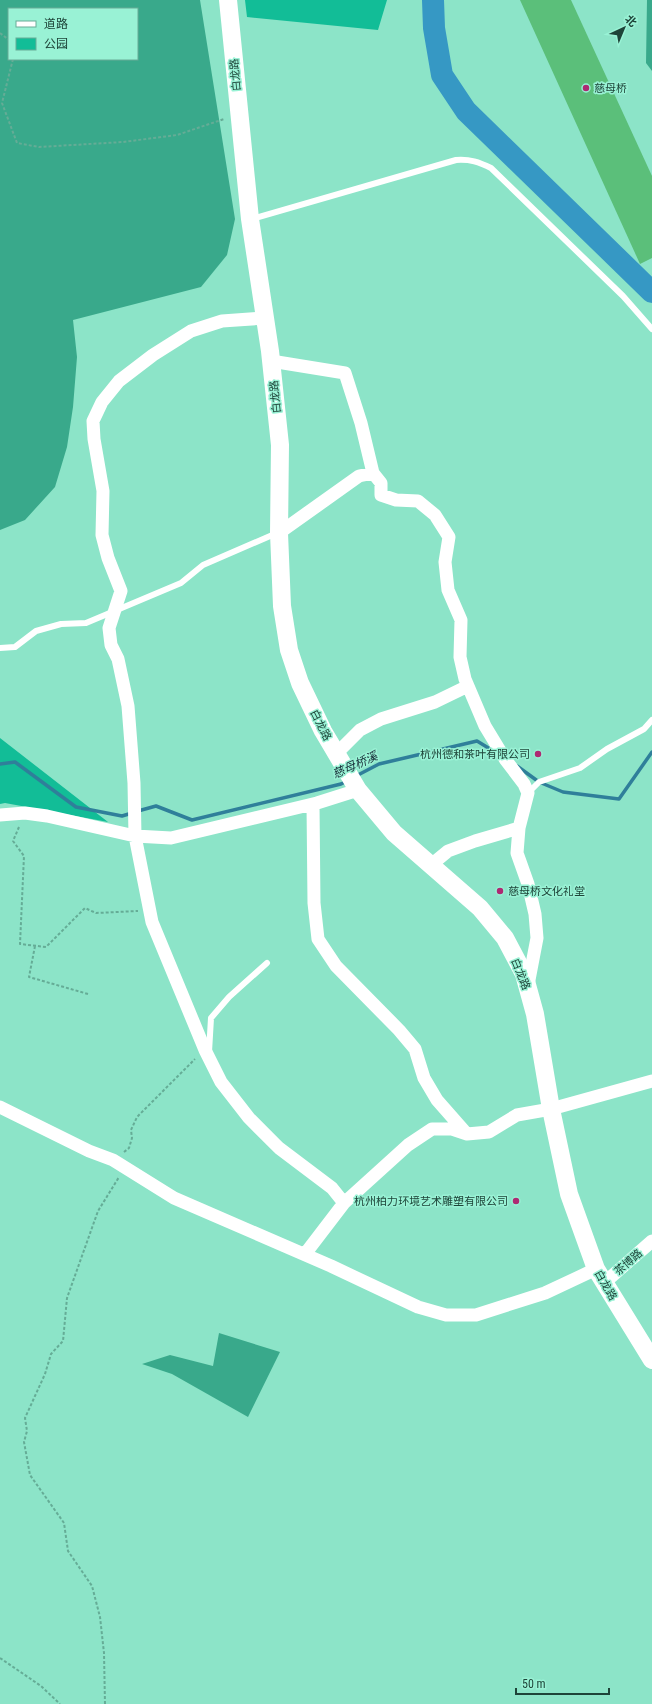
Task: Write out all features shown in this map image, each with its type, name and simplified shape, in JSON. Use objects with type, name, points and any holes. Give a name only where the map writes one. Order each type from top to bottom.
[{"type":"street","name":"白龙路","points":[[228,0],[238,114],[250,219],[271,361],[280,445],[279,533],[282,606],[289,650],[300,683],[323,731],[358,790],[394,833],[480,908],[503,936],[524,974],[535,1014],[551,1109],[569,1194],[600,1276],[652,1360]]},
{"type":"street","points":[[265,318],[222,321],[192,331],[153,355],[119,381],[102,402],[93,421],[94,439],[103,491],[102,535],[108,558],[120,591],[116,610],[109,628],[111,645],[118,658],[128,706],[134,783],[135,836],[152,922],[207,1053],[221,1082],[249,1118],[279,1148],[332,1188],[344,1203]]},
{"type":"street","points":[[271,361],[345,373],[361,423],[373,473],[381,483],[381,496],[396,500],[418,501],[435,515],[449,537],[445,562],[448,590],[461,620],[460,657],[464,678],[485,726],[505,760],[524,784],[528,793],[519,828],[517,853],[528,884],[536,922],[537,938],[528,988]]},
{"type":"street","points":[[279,533],[359,476],[373,473]]},
{"type":"street","points":[[336,754],[360,730],[374,722],[435,702],[468,686]]},
{"type":"street","points":[[0,815],[25,813],[47,816],[135,836],[171,838],[313,804],[358,790]]},
{"type":"street","points":[[313,804],[314,903],[318,938],[336,966],[399,1030],[415,1049],[424,1078],[437,1100],[467,1134]]},
{"type":"street","points":[[431,865],[448,852],[474,841],[519,828]]},
{"type":"street","points":[[305,1254],[344,1203],[408,1145],[432,1129],[452,1128],[467,1134],[489,1132],[517,1115],[551,1109],[652,1081]]},
{"type":"street","name":"茶博路","points":[[0,1107],[89,1151],[112,1160],[174,1198],[305,1254],[418,1308],[446,1314],[476,1315],[600,1276],[652,1241]]},
{"type":"lane","points":[[250,219],[456,160],[465,159],[478,162],[491,168],[623,296],[652,329]]},
{"type":"lane","points":[[0,648],[15,647],[36,631],[62,624],[86,623],[181,583],[203,565],[279,533]]},
{"type":"lane","points":[[528,793],[539,782],[580,768],[608,749],[644,728],[652,720]]},
{"type":"lane","points":[[207,1053],[211,1018],[229,997],[267,963]]},
{"type":"path","points":[[0,33],[8,39]]},
{"type":"path","points":[[13,60],[2,103],[17,143],[39,147],[123,142],[177,135],[238,114]]},
{"type":"path","points":[[25,813],[13,841],[24,856],[20,944],[46,947],[85,908],[96,912],[149,910]]},
{"type":"path","points":[[35,946],[29,977],[88,994]]},
{"type":"path","points":[[112,1160],[129,1148],[132,1138],[131,1130],[137,1117],[207,1053]]},
{"type":"path","points":[[105,1704],[104,1653],[100,1617],[92,1586],[68,1551],[64,1522],[30,1475],[24,1442],[27,1431],[26,1418],[45,1374],[51,1354],[63,1341],[67,1298],[98,1211],[125,1168]]},
{"type":"path","points":[[0,1658],[41,1686],[60,1704]]},
{"type":"green space","points":[[0,0],[200,0],[235,219],[227,255],[201,287],[73,320],[77,357],[73,407],[67,447],[55,487],[25,520],[0,530]]},
{"type":"green space","points":[[245,0],[387,0],[378,30],[247,17]]},
{"type":"green space","points":[[647,0],[652,0],[652,71],[646,63]]},
{"type":"green space","points":[[0,738],[108,822],[5,803],[0,804]]},
{"type":"green space","points":[[219,1333],[280,1352],[248,1417],[172,1374],[142,1364],[170,1355],[213,1366]]},
{"type":"building","name":"慈母桥","points":[[520,0],[571,0],[652,176],[652,258],[640,264]]},
{"type":"waterway","points":[[433,0],[434,28],[442,75],[466,111],[652,292]]},
{"type":"waterway","name":"慈母桥溪","points":[[356,776],[379,764],[477,741],[495,752]]},
{"type":"waterway","name":"慈母桥溪","points":[[517,766],[539,782],[563,792],[619,799],[652,752]]},
{"type":"waterway","name":"慈母桥溪","points":[[0,764],[15,762],[76,807],[122,816],[132,813]]},
{"type":"waterway","name":"慈母桥溪","points":[[138,811],[156,806],[192,820],[341,784],[347,781]]},
{"type":"place","name":"慈母桥","points":[[586,88]]},
{"type":"place","name":"杭州德和茶叶有限公司","points":[[538,754]]},
{"type":"place","name":"慈母桥文化礼堂","points":[[500,891]]},
{"type":"place","name":"杭州柏力环境艺术雕塑有限公司","points":[[516,1201]]}]
